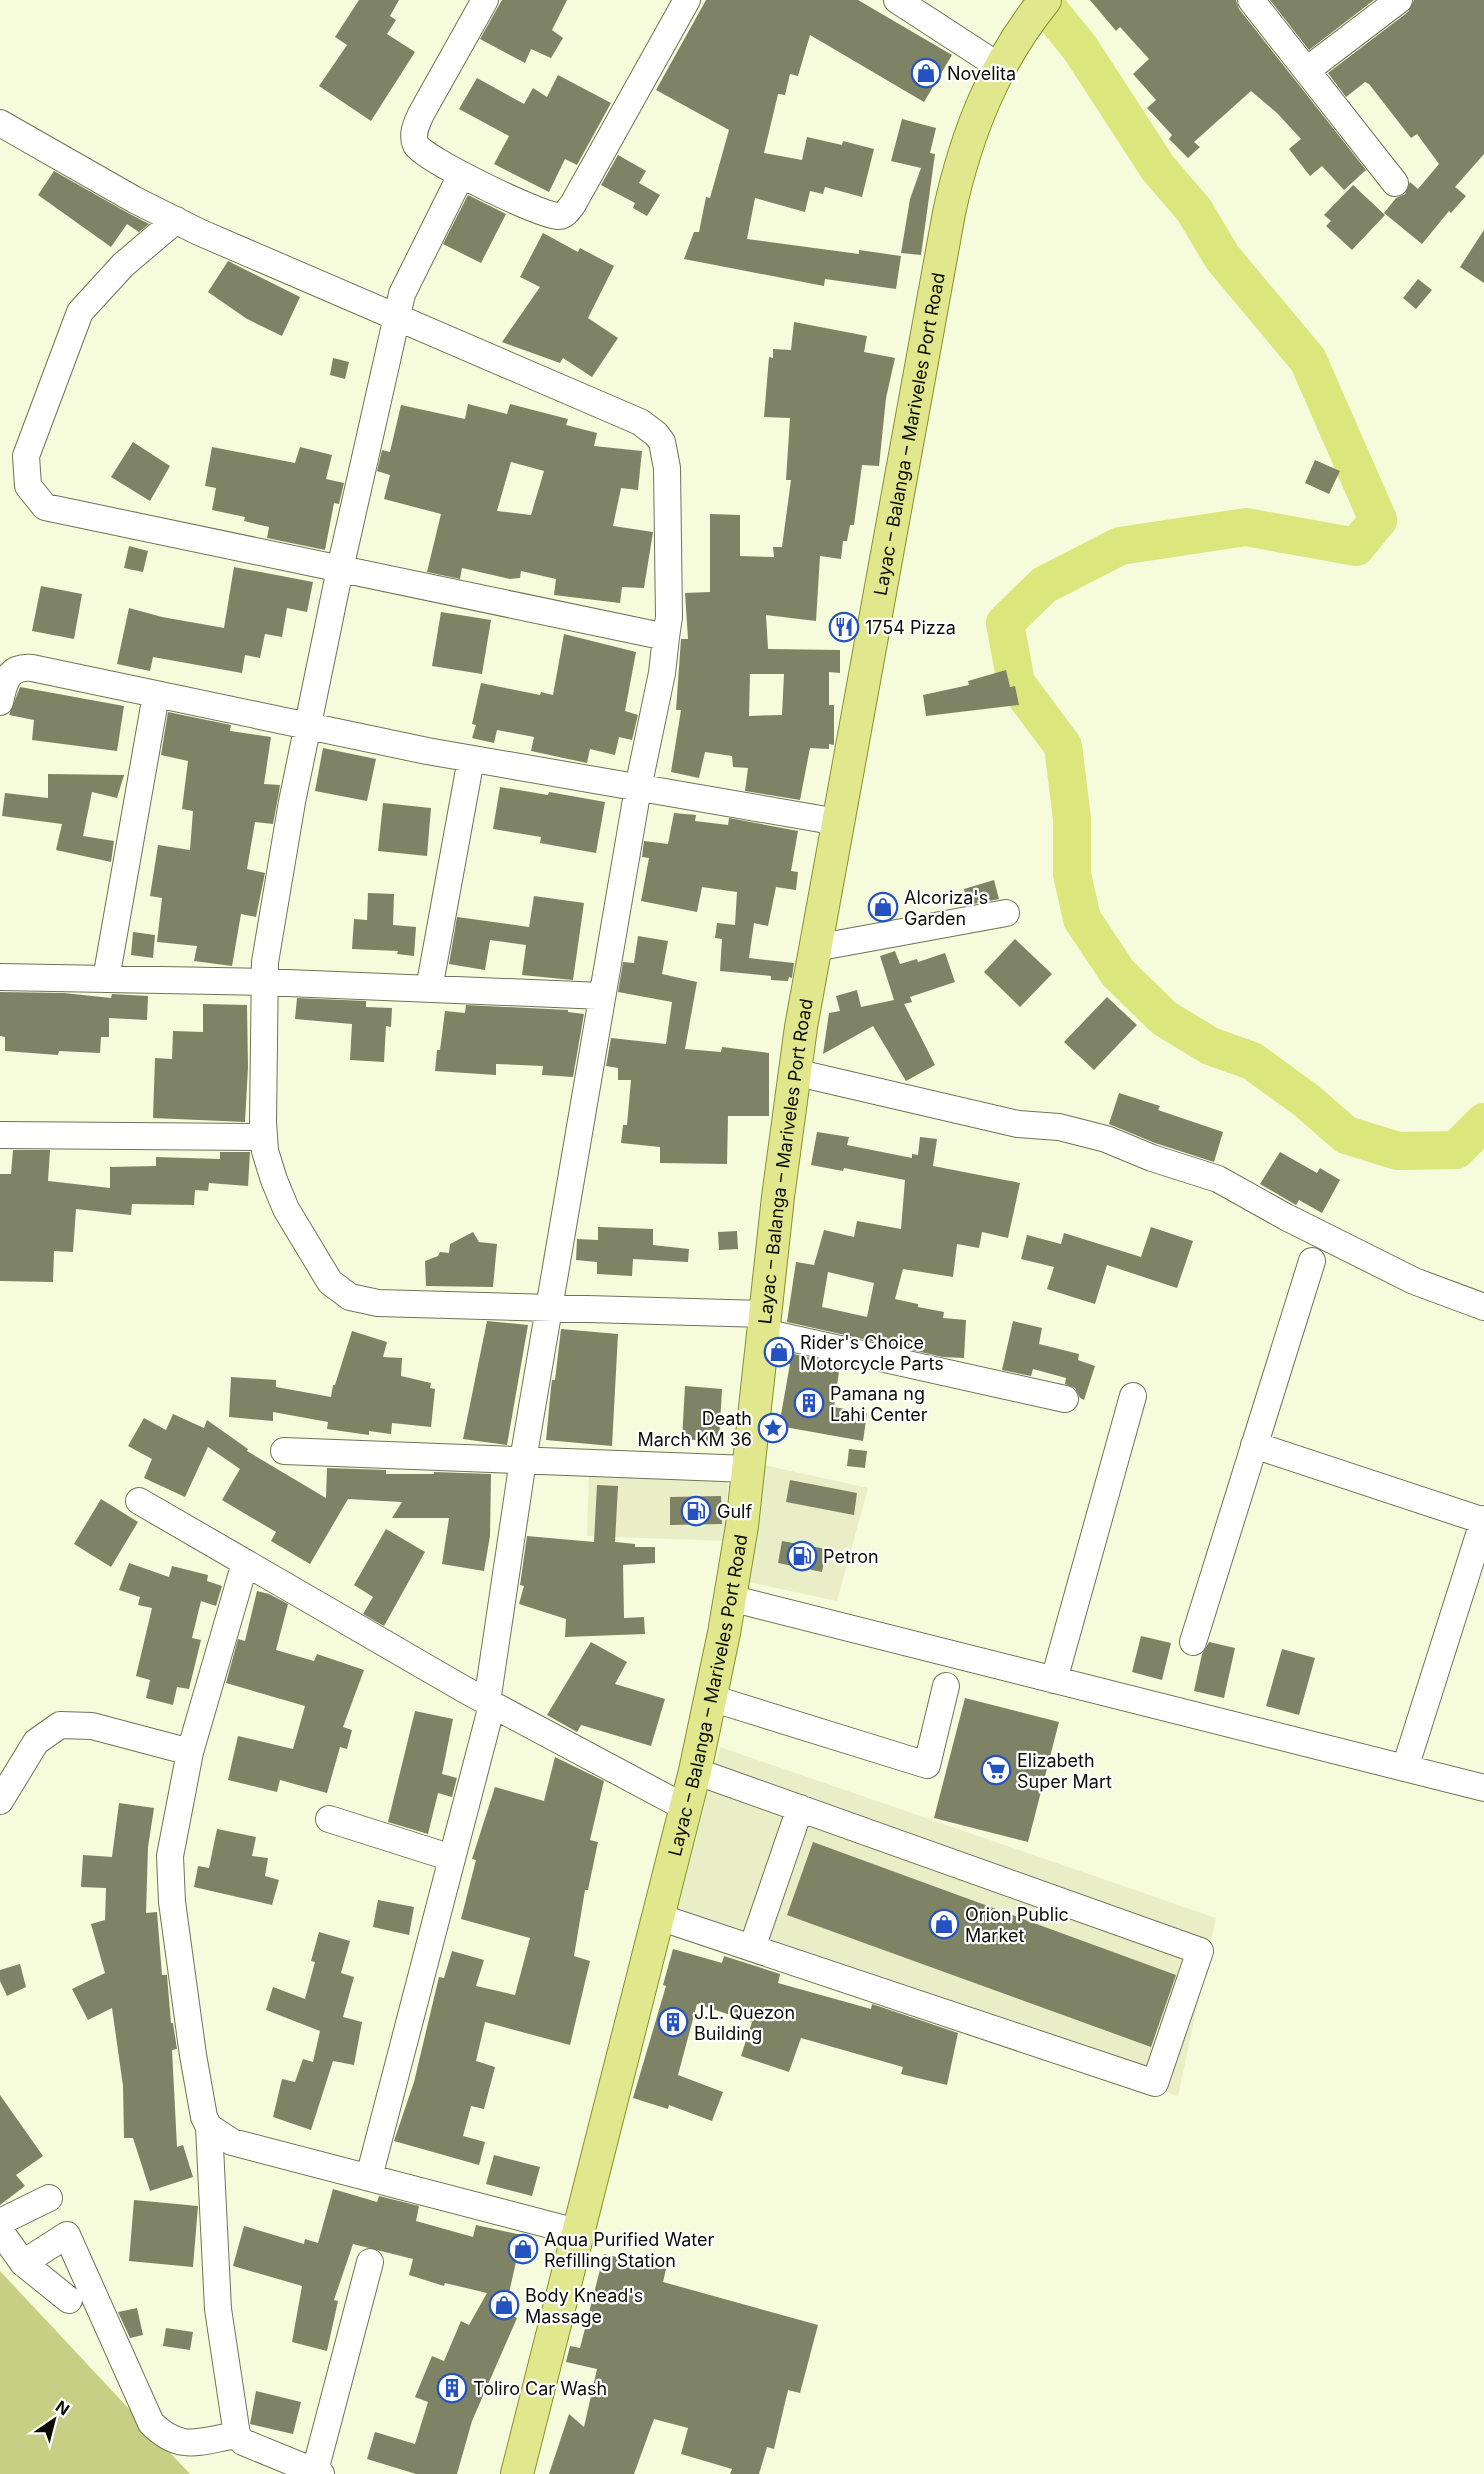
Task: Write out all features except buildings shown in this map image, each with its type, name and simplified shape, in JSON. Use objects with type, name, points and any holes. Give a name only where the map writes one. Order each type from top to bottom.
[{"type":"main road","name":"Layac – Balanga – Mariveles Port Road","points":[[517,2474],[659,1917],[711,1698],[730,1598],[749,1469],[794,1072],[949,213],[966,143],[988,89],[1041,5]]},
{"type":"street","points":[[485,0],[421,114],[414,135],[417,147],[423,153],[461,175],[551,215],[563,215],[573,204],[687,0]]},
{"type":"street","points":[[897,0],[1000,67]]},
{"type":"street","points":[[1251,0],[1395,183]]},
{"type":"street","points":[[1307,70],[1399,0]]},
{"type":"street","points":[[0,123],[176,220],[640,422],[656,434],[662,442],[667,468],[669,616],[662,673],[638,788],[523,1460],[489,1703],[452,1858],[369,2177]]},
{"type":"street","points":[[461,175],[402,294],[340,569],[285,845],[264,982],[264,1137],[271,1170],[286,1209],[323,1272],[342,1293],[360,1300],[378,1303],[549,1306],[764,1323],[1065,1399]]},
{"type":"street","points":[[176,220],[123,265],[80,312],[26,456],[28,486],[45,507],[666,637]]},
{"type":"street","points":[[0,702],[8,675],[23,668],[471,759],[838,822]]},
{"type":"street","points":[[106,979],[156,694]]},
{"type":"street","points":[[429,989],[471,759]]},
{"type":"street","points":[[815,948],[1006,913]]},
{"type":"street","points":[[0,977],[264,982],[602,996]]},
{"type":"street","points":[[794,1072],[1018,1124],[1059,1127],[1106,1139],[1152,1158],[1218,1179],[1286,1217],[1414,1281],[1484,1307]]},
{"type":"street","points":[[0,1135],[264,1137]]},
{"type":"street","points":[[1193,1642],[1312,1262]]},
{"type":"street","points":[[1054,1680],[1133,1396]]},
{"type":"street","points":[[1254,1445],[1484,1520],[1405,1768]]},
{"type":"street","points":[[284,1451],[749,1469]]},
{"type":"street","points":[[139,1501],[489,1703],[686,1808]]},
{"type":"street","points":[[245,1563],[190,1752],[170,1856],[171,1890],[193,2055],[204,2118],[209,2127],[218,2309],[237,2434],[243,2442],[289,2468],[318,2473],[370,2262]]},
{"type":"street","points":[[730,1598],[1484,1788]]},
{"type":"street","points":[[711,1698],[927,1765],[946,1686]]},
{"type":"street","points":[[0,1801],[36,1742],[60,1725],[93,1726],[190,1752]]},
{"type":"street","points":[[659,1917],[1155,2083],[1200,1951],[695,1771]]},
{"type":"street","points":[[752,1948],[800,1808]]},
{"type":"street","points":[[329,1819],[452,1858]]},
{"type":"street","points":[[209,2127],[232,2142],[578,2232]]},
{"type":"street","points":[[0,2222],[49,2198]]},
{"type":"street","points":[[0,2231],[23,2263],[69,2300]]},
{"type":"street","points":[[23,2263],[67,2235],[151,2423],[164,2436],[181,2444],[237,2434]]},
{"type":"shaded area","points":[[764,1465],[868,1488],[837,1601],[743,1581]]},
{"type":"shaded area","points":[[589,1473],[728,1478],[726,1541],[587,1536]]},
{"type":"shaded area","name":"Orion Public Market","points":[[720,1747],[1216,1918],[1178,2096],[672,1930]]},
{"type":"green space","points":[[0,2271],[190,2474],[0,2474]]},
{"type":"waterway","points":[[1041,0],[1080,48],[1158,168],[1194,210],[1222,257],[1308,360],[1378,520],[1356,547],[1246,527],[1120,546],[1044,585],[1005,623],[1016,683],[1063,746],[1072,819],[1072,874],[1082,919],[1118,973],[1164,1018],[1210,1046],[1252,1061],[1307,1101],[1346,1135],[1398,1151],[1456,1150],[1484,1122]]},
{"type":"place","name":"Novelita","points":[[926,73]]},
{"type":"place","name":"1754 Pizza","points":[[844,627]]},
{"type":"place","name":"Alcoriza's Garden","points":[[883,907]]},
{"type":"place","name":"Rider's Choice Motorcycle Parts","points":[[779,1352]]},
{"type":"place","name":"Pamana ng Lahi Center","points":[[809,1403]]},
{"type":"place","name":"Death March KM 36","points":[[773,1428]]},
{"type":"place","name":"Gulf","points":[[696,1511]]},
{"type":"place","name":"Petron","points":[[802,1556]]},
{"type":"place","name":"Elizabeth Super Mart","points":[[996,1770]]},
{"type":"place","name":"Orion Public Market","points":[[944,1924]]},
{"type":"place","name":"J.L. Quezon Building","points":[[673,2022]]},
{"type":"place","name":"Aqua Purified Water Refilling Station","points":[[523,2249]]},
{"type":"place","name":"Body Knead's Massage","points":[[504,2305]]},
{"type":"place","name":"Toliro Car Wash","points":[[452,2388]]}]
